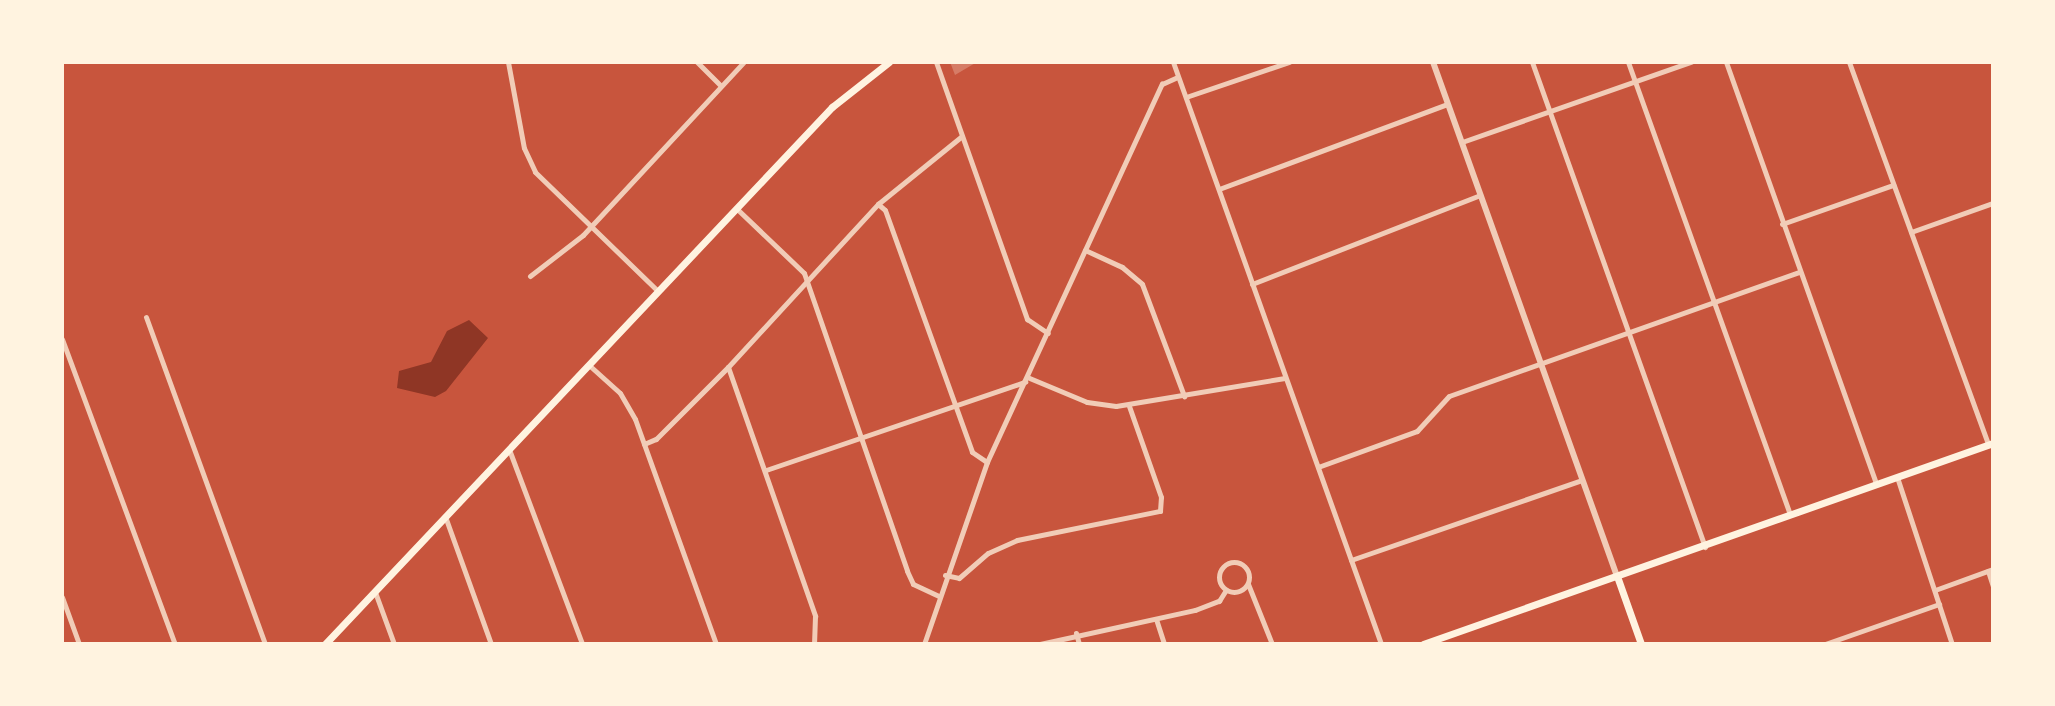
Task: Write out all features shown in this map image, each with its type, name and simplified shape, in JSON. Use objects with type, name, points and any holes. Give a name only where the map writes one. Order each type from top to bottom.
[{"type":"main road","points":[[325,644],[510,452],[832,107],[889,62]]},
{"type":"main road","points":[[1423,644],[1618,579],[1990,444]]},
{"type":"main road","points":[[1618,579],[1641,644]]},
{"type":"street","points":[[508,62],[530,160],[590,228],[659,292]]},
{"type":"street","points":[[697,62],[720,85]]},
{"type":"street","points":[[530,276],[590,228],[744,62]]},
{"type":"street","points":[[936,62],[1027,319],[1048,333]]},
{"type":"street","points":[[1173,62],[1381,644]]},
{"type":"street","points":[[1186,97],[1289,62]]},
{"type":"street","points":[[1433,62],[1618,579]]},
{"type":"street","points":[[1532,62],[1705,548]]},
{"type":"street","points":[[1628,62],[1790,515]]},
{"type":"street","points":[[1462,142],[1691,62]]},
{"type":"street","points":[[1726,62],[1876,484]]},
{"type":"street","points":[[1849,62],[1990,444]]},
{"type":"street","points":[[924,644],[945,575],[987,462],[1162,84],[1178,77]]},
{"type":"street","points":[[1219,189],[1448,104]]},
{"type":"street","points":[[644,444],[656,439],[728,367],[878,204],[962,136]]},
{"type":"street","points":[[1782,224],[1893,185]]},
{"type":"street","points":[[1252,284],[1480,195]]},
{"type":"street","points":[[1911,232],[1993,203]]},
{"type":"street","points":[[878,204],[885,210],[973,454],[987,462]]},
{"type":"street","points":[[736,208],[804,273],[913,584],[939,596]]},
{"type":"street","points":[[1085,250],[1142,284],[1185,396]]},
{"type":"street","points":[[1318,467],[1414,433],[1449,396],[1799,272]]},
{"type":"street","points":[[146,317],[265,644]]},
{"type":"street","points":[[62,339],[68,344],[175,644]]},
{"type":"street","points":[[590,366],[620,393],[644,444],[716,644]]},
{"type":"street","points":[[728,367],[815,616],[814,644]]},
{"type":"street","points":[[766,470],[1026,380],[1090,403],[1129,406],[1285,378]]},
{"type":"street","points":[[945,575],[959,578],[988,553],[1017,540],[1160,511],[1161,497],[1129,406]]},
{"type":"street","points":[[510,452],[582,644]]},
{"type":"street","points":[[1897,477],[1952,644]]},
{"type":"street","points":[[1351,560],[1582,480]]},
{"type":"street","points":[[446,519],[491,644]]},
{"type":"street","points":[[1226,590],[1219,578],[1229,563],[1243,566],[1272,644]]},
{"type":"street","points":[[1935,590],[1990,570],[1993,586]]},
{"type":"street","points":[[1226,590],[1240,590],[1247,583]]},
{"type":"street","points":[[1040,644],[1076,633],[1156,619],[1219,601],[1226,590]]},
{"type":"street","points":[[375,592],[394,644]]},
{"type":"street","points":[[62,597],[79,644]]},
{"type":"street","points":[[1825,644],[1939,604]]},
{"type":"street","points":[[1156,619],[1164,644]]},
{"type":"street","points":[[1076,633],[1079,644]]},
{"type":"shaded area","points":[[469,320],[488,338],[446,391],[435,397],[397,388],[399,371],[431,362],[447,331]]},
{"type":"building","points":[[950,62],[977,62],[955,75]]}]
